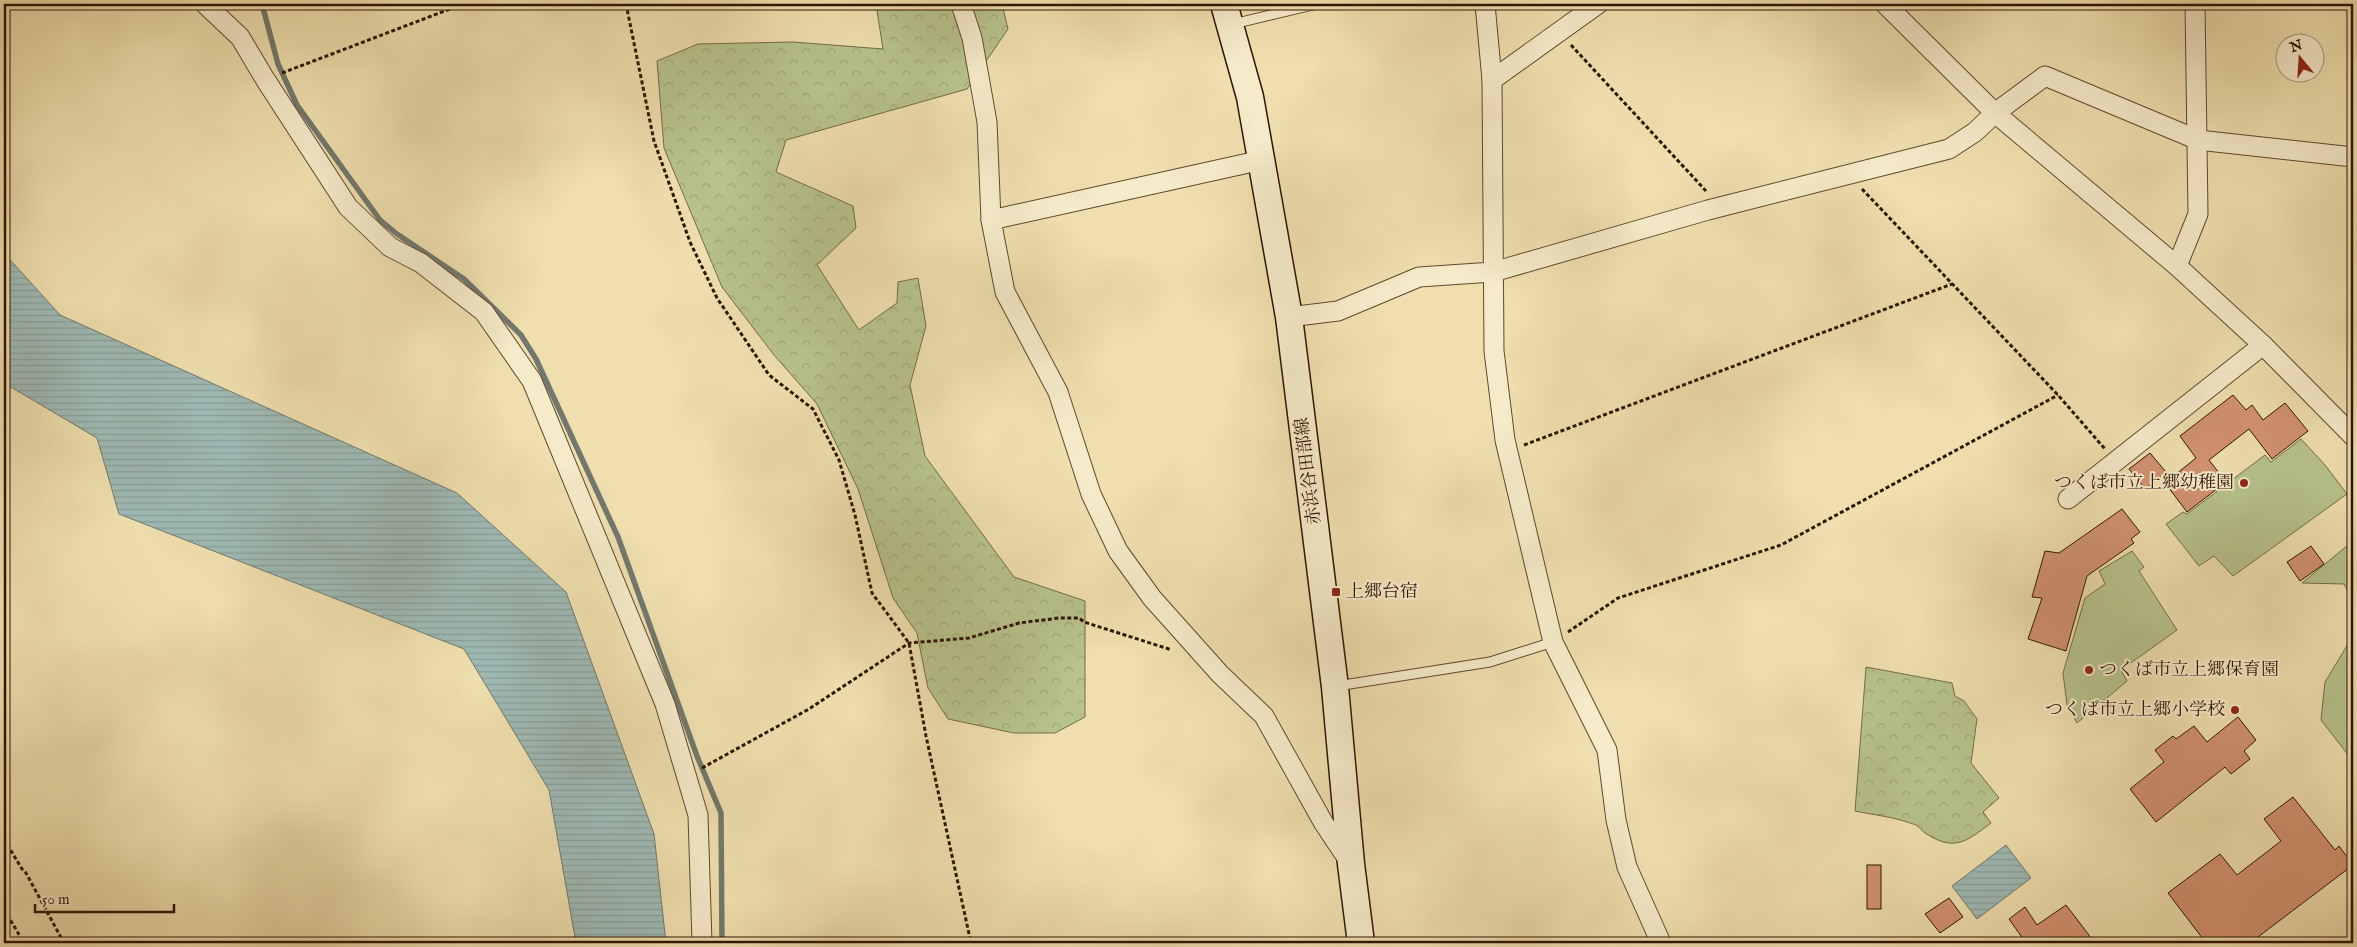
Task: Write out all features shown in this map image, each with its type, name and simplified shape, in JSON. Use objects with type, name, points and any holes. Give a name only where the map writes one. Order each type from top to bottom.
[{"type":"main road","name":"赤浜谷田部線","points":[[1227,14],[1250,97],[1289,317],[1335,687],[1351,864],[1361,943]]},
{"type":"street","points":[[205,4],[240,37],[265,80],[348,207],[390,247],[420,262],[484,312],[532,381],[665,704],[698,815],[702,943]]},
{"type":"street","points":[[961,4],[972,38],[987,122],[991,220],[1005,292],[1058,392],[1091,494],[1118,551],[1152,598],[1220,674],[1264,716],[1323,822],[1351,864]]},
{"type":"street","points":[[1485,4],[1492,80],[1494,352],[1507,452],[1553,642],[1607,750],[1616,820],[1627,867],[1661,943]]},
{"type":"street","points":[[1492,80],[1598,4]]},
{"type":"street","points":[[1886,4],[1995,113],[2177,266],[2263,345],[2353,436]]},
{"type":"street","points":[[2177,266],[2198,214],[2195,4]]},
{"type":"street","points":[[1289,317],[1338,311],[1419,277],[1493,272],[1721,207],[1949,149],[1976,132],[1995,113],[2045,76],[2198,140],[2353,157]]},
{"type":"street","points":[[991,220],[1262,160]]},
{"type":"street","points":[[2068,499],[2263,345]]},
{"type":"lane","points":[[1227,14],[1317,4]]},
{"type":"lane","points":[[1335,687],[1490,662],[1553,642]]},
{"type":"path","points":[[265,80],[463,4]]},
{"type":"path","points":[[626,4],[654,141],[690,242],[717,298],[769,375],[813,409],[839,460],[855,515],[872,593],[909,643],[926,736],[971,943]]},
{"type":"path","points":[[1559,32],[1721,207]]},
{"type":"path","points":[[1848,174],[2058,395],[2116,461]]},
{"type":"path","points":[[1507,452],[1952,284]]},
{"type":"path","points":[[1553,642],[1618,598],[1781,545],[2058,395]]},
{"type":"path","points":[[686,777],[809,709],[909,643],[969,638],[1019,623],[1059,618],[1079,618],[1084,622],[1177,652]]},
{"type":"path","points":[[4,840],[35,887],[64,943]]},
{"type":"path","points":[[4,908],[24,943]]},
{"type":"green space","points":[[876,4],[1002,4],[1008,29],[967,89],[786,140],[776,172],[853,206],[856,228],[817,265],[859,330],[897,303],[898,282],[918,278],[926,326],[910,385],[925,456],[1014,577],[1085,601],[1085,717],[1055,733],[1014,733],[948,719],[928,688],[917,633],[893,598],[858,489],[817,404],[774,355],[722,287],[664,148],[657,61],[698,44],[793,42],[883,49]]},
{"type":"green space","points":[[2301,439],[2325,465],[2347,494],[2233,576],[2214,556],[2199,566],[2166,524],[2183,512],[2187,514],[2265,455],[2271,462]]},
{"type":"green space","points":[[2353,541],[2353,600],[2344,584],[2302,583]]},
{"type":"green space","points":[[2132,551],[2144,567],[2139,571],[2177,630],[2121,670],[2127,681],[2077,723],[2067,705],[2063,673],[2085,598],[2105,584],[2099,571]]},
{"type":"green space","points":[[2353,636],[2353,761],[2321,720],[2325,682]]},
{"type":"green space","points":[[1866,667],[1952,683],[1955,696],[1964,701],[1977,719],[1971,763],[1999,798],[1983,812],[1991,823],[1967,840],[1952,843],[1944,842],[1925,833],[1918,826],[1892,818],[1855,811]]},
{"type":"water","points":[[4,253],[60,315],[457,493],[566,592],[654,834],[666,943],[576,943],[549,790],[464,649],[119,514],[97,438],[4,383]]},
{"type":"water","points":[[2006,845],[2031,878],[1977,919],[1952,886]]},
{"type":"building","points":[[2233,395],[2246,410],[2252,405],[2263,420],[2285,403],[2308,431],[2272,459],[2249,429],[2209,460],[2226,482],[2187,512],[2165,483],[2196,458],[2180,436]]},
{"type":"building","points":[[2150,453],[2166,472],[2145,489],[2129,469]]},
{"type":"building","points":[[2122,509],[2140,532],[2131,539],[2134,543],[2087,576],[2066,651],[2028,639],[2042,598],[2032,597],[2045,551],[2059,553]]},
{"type":"building","points":[[2311,546],[2324,564],[2300,581],[2287,562]]},
{"type":"building","points":[[2238,717],[2256,740],[2244,751],[2250,759],[2231,774],[2225,767],[2156,822],[2130,789],[2164,762],[2155,750],[2173,736],[2176,739],[2194,726],[2207,742]]},
{"type":"building","points":[[2293,797],[2335,850],[2339,846],[2353,865],[2250,943],[2206,943],[2168,893],[2220,854],[2237,875],[2281,841],[2264,819]]},
{"type":"building","points":[[1867,865],[1881,865],[1881,909],[1867,909]]},
{"type":"building","points":[[1949,898],[1963,917],[1940,933],[1925,914]]},
{"type":"building","points":[[2066,905],[2095,943],[2026,943],[2009,919],[2025,907],[2037,925]]},
{"type":"waterway","points":[[262,4],[278,64],[297,105],[380,220],[397,234],[464,279],[521,335],[536,359],[618,537],[697,756],[721,813],[722,943]]},
{"type":"place","name":"つくば市立上郷幼稚園","points":[[2244,483]]},
{"type":"place","name":"上郷台宿","points":[[1336,592]]},
{"type":"place","name":"つくば市立上郷保育園","points":[[2089,670]]},
{"type":"place","name":"つくば市立上郷小学校","points":[[2235,710]]}]
